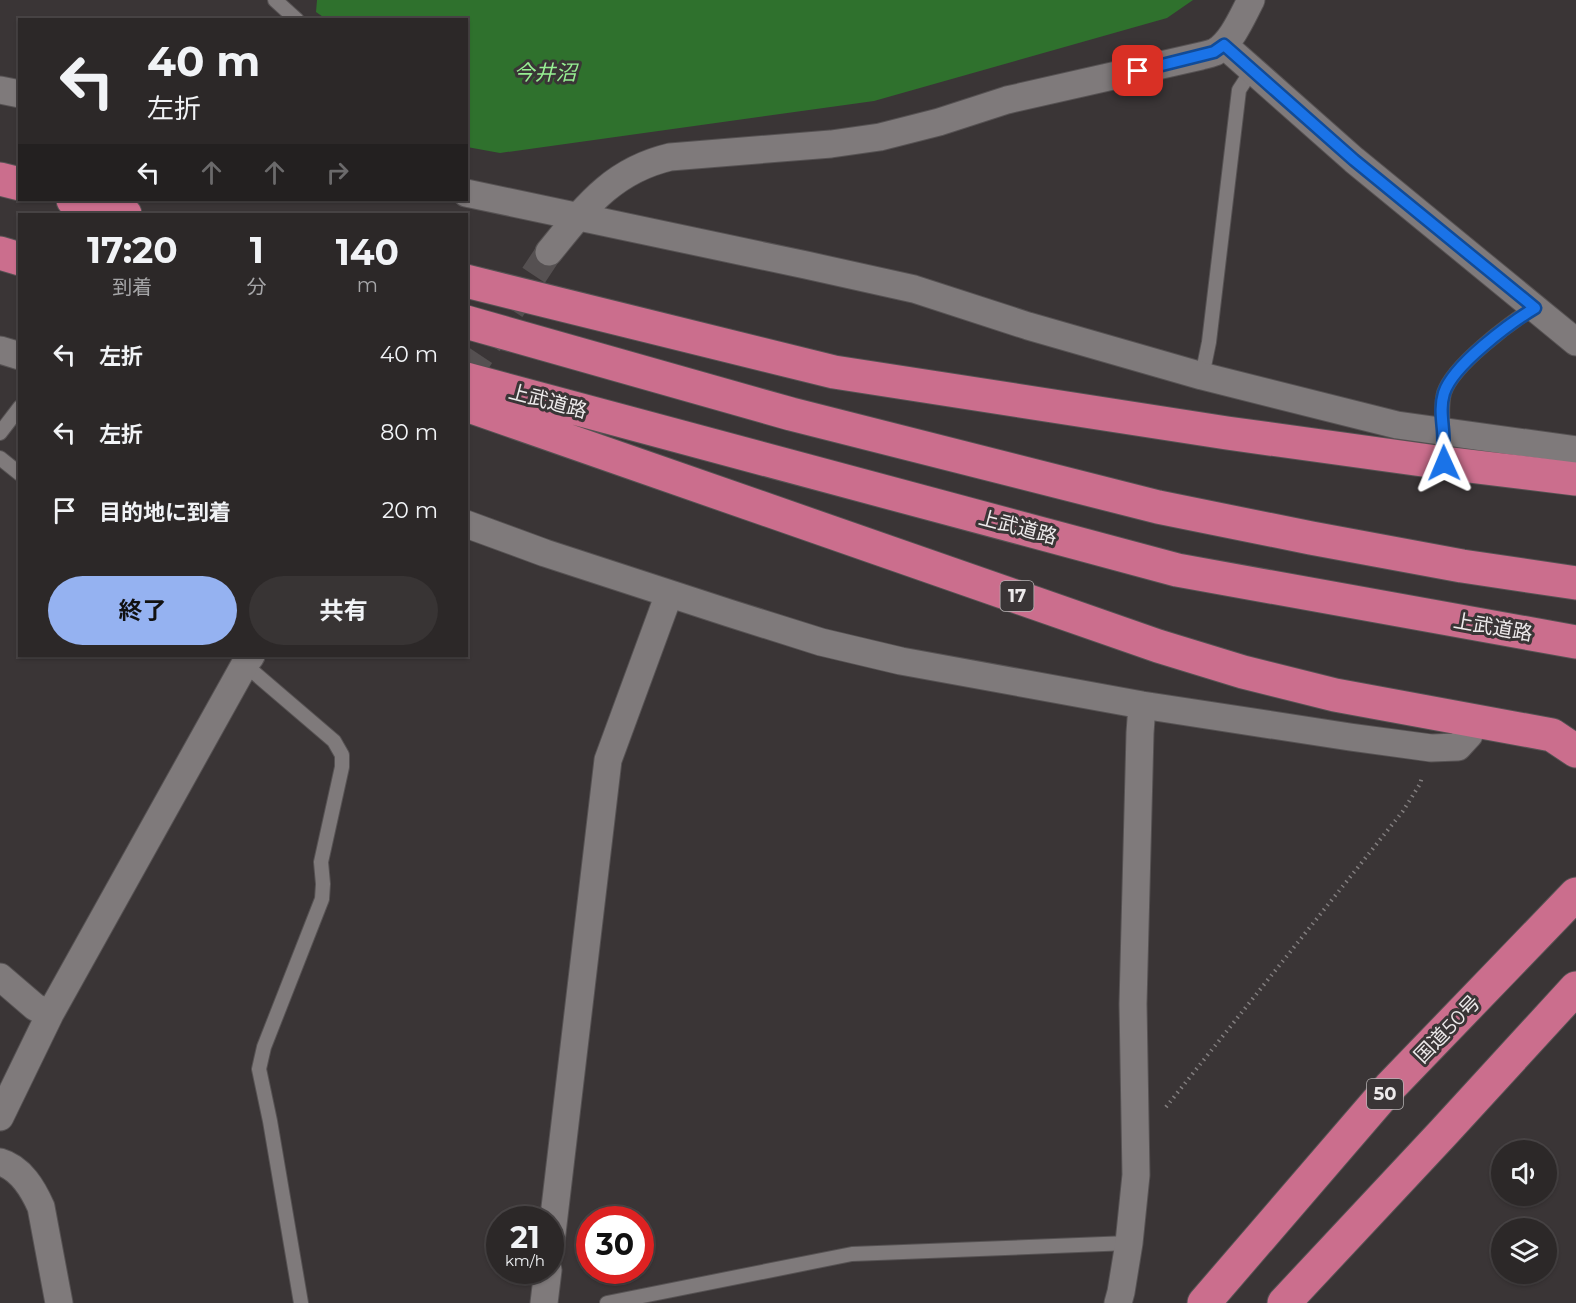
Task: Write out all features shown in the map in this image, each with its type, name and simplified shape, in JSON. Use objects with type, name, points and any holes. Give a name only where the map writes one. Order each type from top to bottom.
[{"type":"highway","points":[[0,179],[18,184]]},
{"type":"highway","points":[[77,201],[121,213]]},
{"type":"highway","points":[[0,253],[18,258]]},
{"type":"highway","points":[[468,281],[834,372],[1227,433],[1576,479]]},
{"type":"highway","points":[[468,323],[791,414],[1158,507],[1438,562],[1576,584]]},
{"type":"highway","name":"上武道路","points":[[468,380],[1177,570],[1576,642]]},
{"type":"highway","name":"17","points":[[468,406],[1158,646],[1243,672],[1335,695],[1568,741]]},
{"type":"highway","name":"国道50号","points":[[1204,1303],[1390,1088],[1576,894]]},
{"type":"highway","points":[[1284,1303],[1576,987]]},
{"type":"street","points":[[549,252],[604,189],[624,174],[646,164],[667,158],[831,144],[880,137],[939,122],[1007,100],[1182,61],[1214,52],[1224,45],[1251,0]]},
{"type":"street","points":[[1224,45],[1354,160],[1576,342]]},
{"type":"street","points":[[0,90],[18,94]]},
{"type":"street","points":[[468,193],[914,289],[1028,326],[1202,376],[1397,424],[1576,450]]},
{"type":"street","points":[[0,350],[18,355]]},
{"type":"street","points":[[1443,430],[1444,463]]},
{"type":"street","points":[[468,525],[545,553],[821,642],[901,661],[1142,705],[1431,748],[1458,747],[1469,735],[1469,720]]},
{"type":"street","points":[[555,1206],[608,760],[669,594]]},
{"type":"street","points":[[0,1118],[50,1014],[244,658]]},
{"type":"street","points":[[1118,1303],[1130,1243],[1136,1175],[1133,1004],[1142,705]]},
{"type":"street","points":[[0,976],[35,1007],[50,1014]]},
{"type":"street","points":[[0,1162],[8,1164],[23,1177],[35,1193],[41,1208],[60,1303]]},
{"type":"street","points":[[544,1303],[546,1284]]},
{"type":"lane","points":[[274,0],[295,18]]},
{"type":"lane","points":[[1202,376],[1209,342],[1239,90],[1252,70]]},
{"type":"lane","points":[[1443,430],[1442,402],[1445,391],[1462,365],[1514,321],[1535,308]]},
{"type":"lane","points":[[0,433],[18,410]]},
{"type":"lane","points":[[0,458],[18,472]]},
{"type":"lane","points":[[244,658],[334,741],[342,755],[342,767],[321,862],[322,899],[264,1047],[259,1069],[301,1303]]},
{"type":"lane","points":[[607,1303],[852,1254],[1130,1243]]},
{"type":"path","points":[[1134,1130],[1148,1124],[1166,1108],[1403,811],[1420,784],[1431,748]]},
{"type":"water","name":"今井沼","points":[[317,0],[1193,0],[1167,18],[874,101],[500,153],[468,147],[468,18],[325,18],[316,12]]},
{"type":"tunnel","points":[[468,375],[549,252]]},
{"type":"route","points":[[1138,71],[1214,52],[1224,45],[1354,160],[1535,308],[1514,321],[1462,365],[1451,380],[1442,402],[1444,463]]}]
